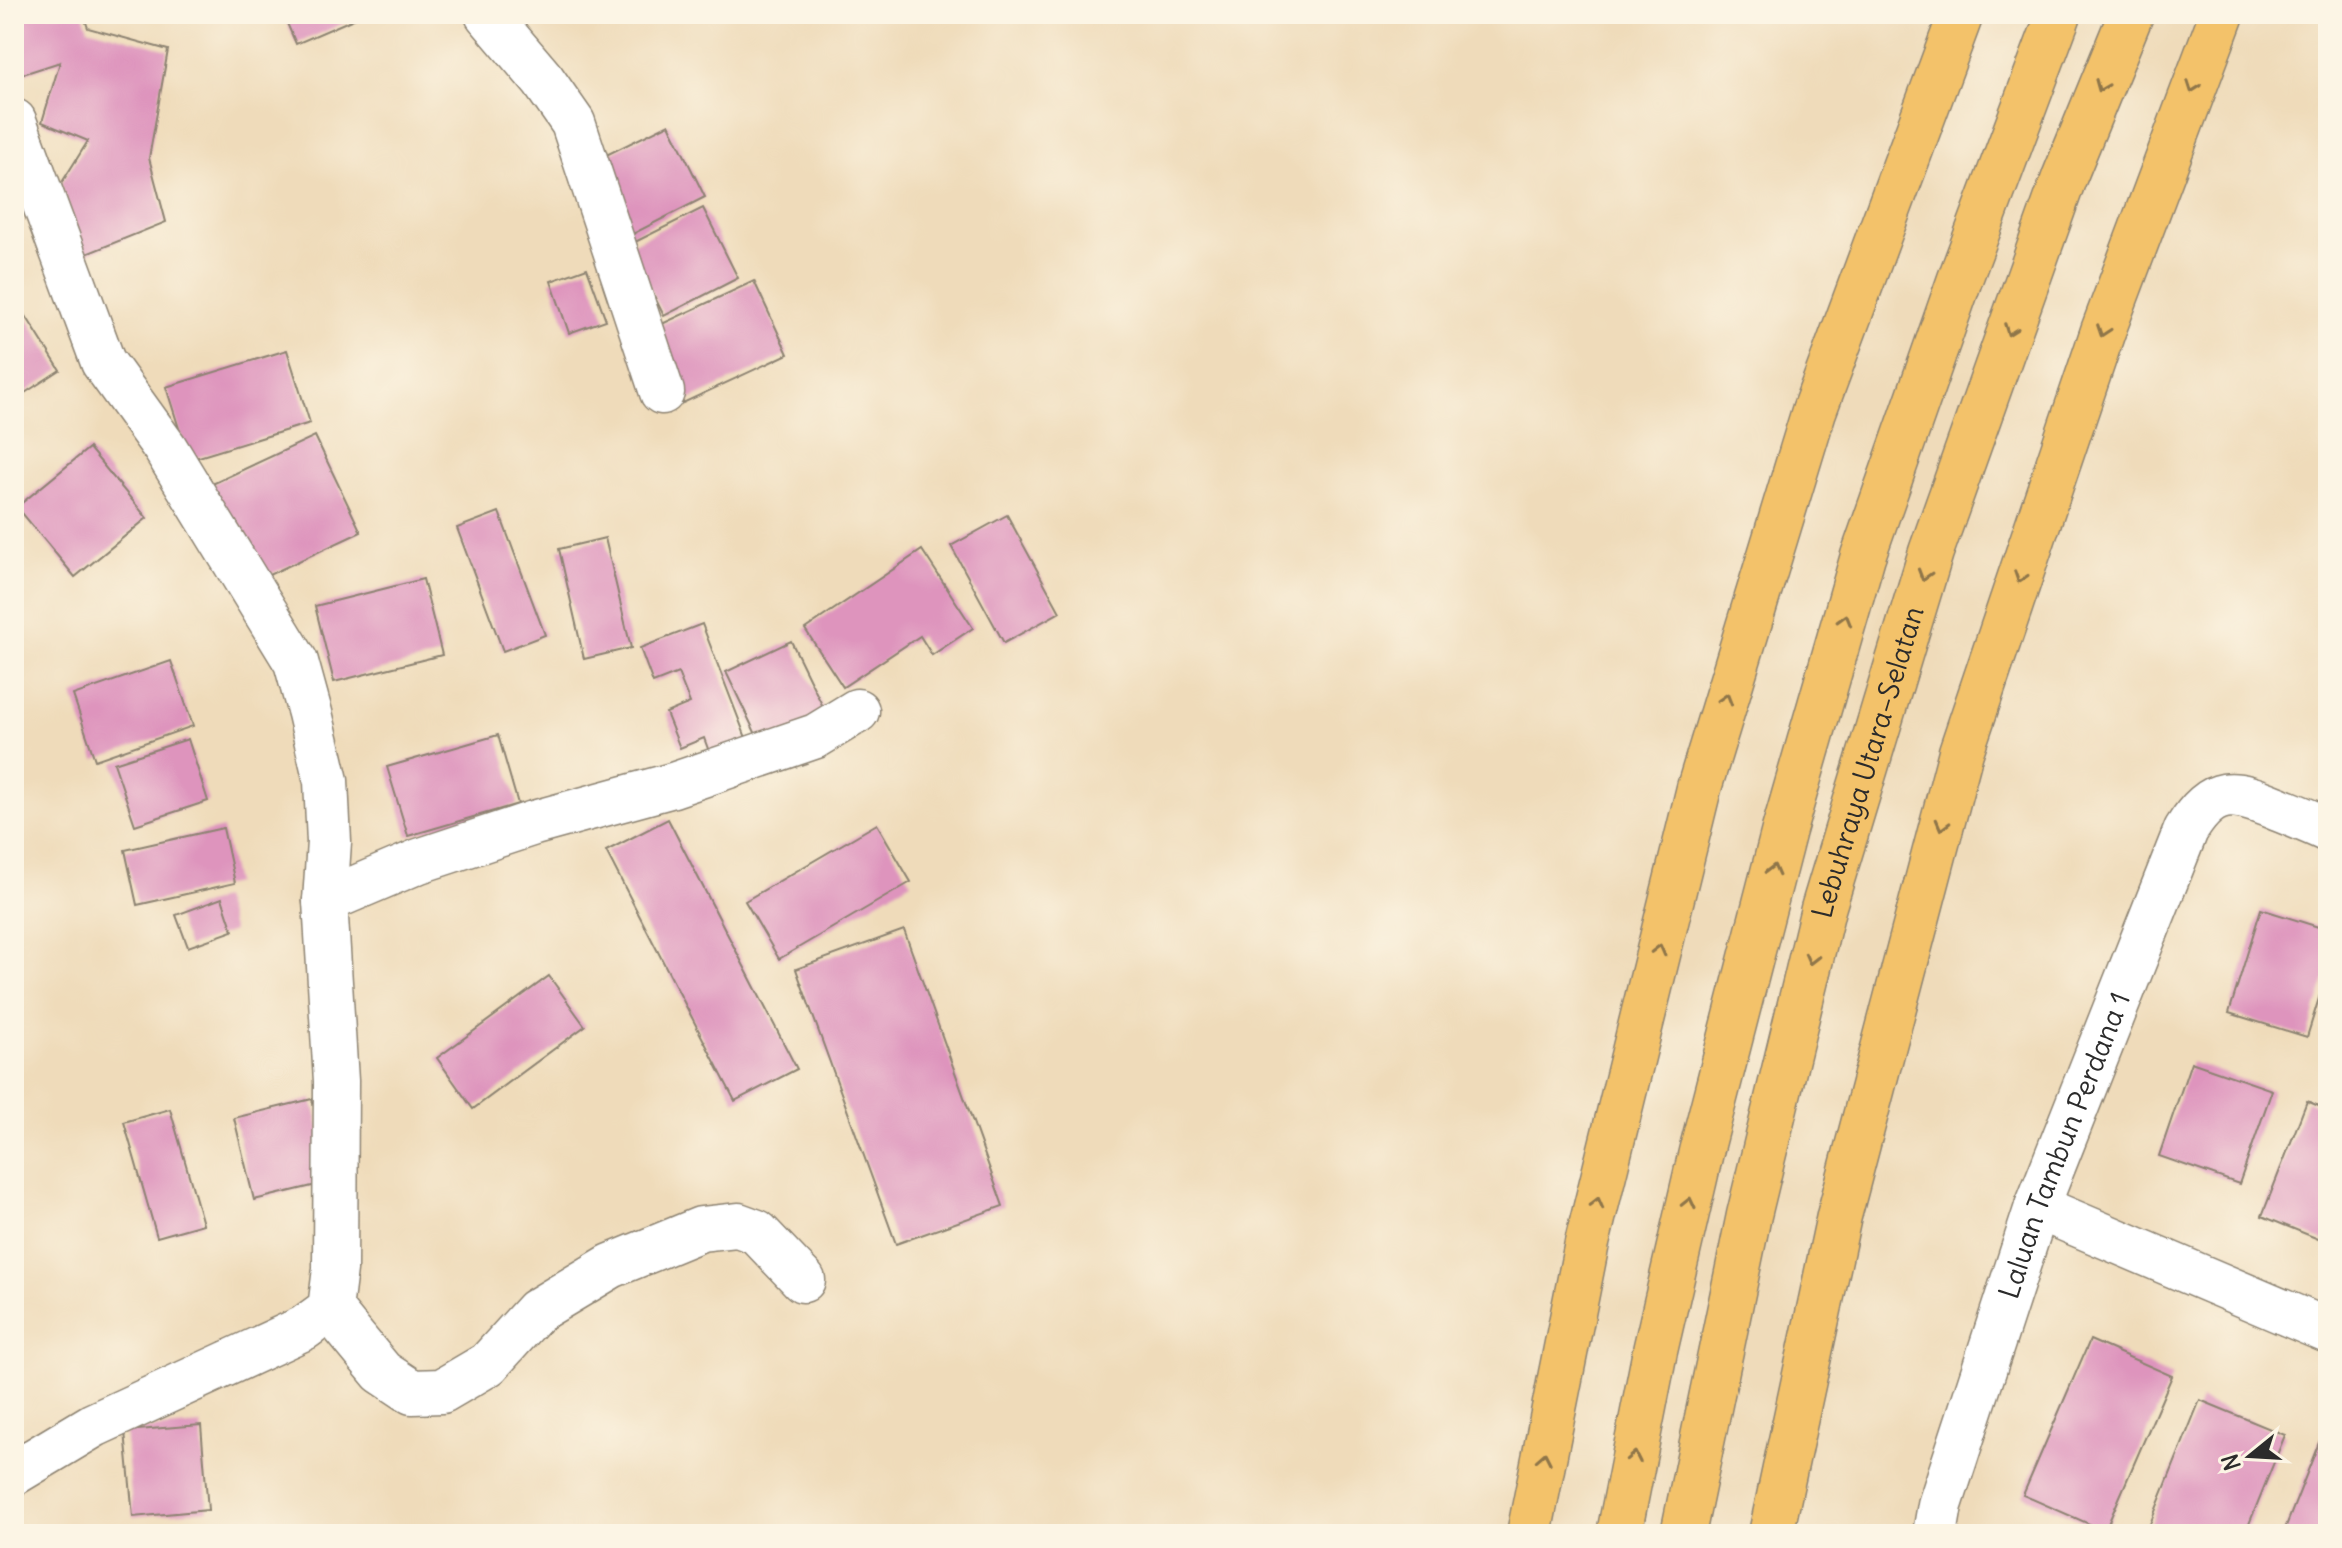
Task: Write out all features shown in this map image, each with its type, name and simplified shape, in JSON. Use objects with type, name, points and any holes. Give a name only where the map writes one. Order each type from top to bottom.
[{"type":"main road","points":[[1529,1534],[1587,1243],[1699,788],[1814,411],[1961,14]]},
{"type":"main road","name":"Lebuhraya Utara–Selatan","points":[[1619,1534],[1655,1351],[1701,1152],[1806,754],[1863,556],[1960,279],[2059,14]]},
{"type":"main road","name":"Lebuhraya Utara–Selatan","points":[[1683,1534],[1749,1215],[1823,909],[1931,552],[2064,178],[2131,14]]},
{"type":"main road","points":[[1771,1534],[1839,1216],[1961,752],[2103,331],[2222,14]]},
{"type":"street","points":[[487,14],[543,80],[573,123],[662,392]]},
{"type":"street","points":[[14,121],[103,362],[165,448],[296,662],[326,781],[329,842],[325,901],[336,1081],[335,1269],[330,1309],[382,1372],[412,1392],[442,1391],[488,1364],[536,1311],[611,1266],[701,1229],[738,1225],[757,1232],[803,1280]]},
{"type":"street","points":[[325,901],[419,861],[534,823],[673,785],[816,736],[857,711]]},
{"type":"street","name":"Laluan Tambun Perdana 1","points":[[1935,1534],[1940,1505],[2037,1207],[2186,830],[2195,815],[2208,803],[2224,795],[2242,794],[2328,830]]},
{"type":"street","points":[[2037,1207],[2328,1331]]},
{"type":"street","points":[[14,1473],[94,1425],[304,1328],[330,1309]]},
{"type":"building","points":[[14,14],[83,14],[88,28],[168,50],[149,158],[166,222],[84,255],[61,184],[88,141],[42,122],[60,62],[17,76],[14,69]]},
{"type":"building","points":[[283,14],[365,14],[296,44]]},
{"type":"building","points":[[669,124],[705,197],[625,238],[588,164]]},
{"type":"building","points":[[703,208],[738,278],[664,316],[629,245]]},
{"type":"building","points":[[587,268],[606,320],[569,333],[551,281]]},
{"type":"building","points":[[754,281],[788,354],[683,403],[649,330]]},
{"type":"building","points":[[19,305],[60,370],[14,400],[14,308]]},
{"type":"building","points":[[287,350],[310,423],[189,460],[166,387]]},
{"type":"building","points":[[315,436],[361,532],[254,582],[208,486]]},
{"type":"building","points":[[89,448],[147,518],[75,577],[17,507]]},
{"type":"building","points":[[499,512],[545,635],[503,651],[457,528]]},
{"type":"building","points":[[1007,515],[1060,612],[1004,643],[951,546]]},
{"type":"building","points":[[605,538],[631,648],[584,659],[559,549]]},
{"type":"building","points":[[922,550],[973,628],[932,655],[920,636],[843,687],[805,629]]},
{"type":"building","points":[[423,579],[442,655],[334,682],[315,606]]},
{"type":"building","points":[[702,624],[751,751],[714,765],[704,738],[680,748],[666,713],[690,703],[678,673],[653,683],[640,648]]},
{"type":"building","points":[[791,641],[827,715],[762,747],[726,672]]},
{"type":"building","points":[[171,661],[193,726],[95,760],[73,695]]},
{"type":"building","points":[[498,735],[518,804],[408,836],[387,767]]},
{"type":"building","points":[[188,739],[208,801],[135,825],[114,763]]},
{"type":"building","points":[[668,819],[797,1069],[735,1101],[606,851]]},
{"type":"building","points":[[877,824],[911,882],[779,959],[745,901]]},
{"type":"building","points":[[223,828],[235,883],[137,905],[125,850]]},
{"type":"building","points":[[222,898],[233,931],[188,947],[176,915]]},
{"type":"building","points":[[2261,909],[2328,930],[2328,969],[2307,1037],[2229,1013]]},
{"type":"building","points":[[904,930],[1003,1206],[896,1244],[796,969]]},
{"type":"building","points":[[549,976],[585,1026],[473,1109],[437,1058]]},
{"type":"building","points":[[2191,1062],[2272,1090],[2239,1184],[2159,1156]]},
{"type":"building","points":[[312,1099],[333,1181],[254,1200],[234,1118]]},
{"type":"building","points":[[2307,1101],[2328,1110],[2328,1243],[2262,1216]]},
{"type":"building","points":[[170,1109],[203,1224],[157,1237],[124,1122]]},
{"type":"building","points":[[2090,1340],[2172,1376],[2105,1531],[2023,1495]]},
{"type":"building","points":[[2200,1400],[2285,1435],[2245,1534],[2146,1534]]},
{"type":"building","points":[[201,1425],[208,1510],[133,1517],[125,1431]]},
{"type":"building","points":[[2320,1440],[2328,1444],[2328,1534],[2283,1534]]}]
